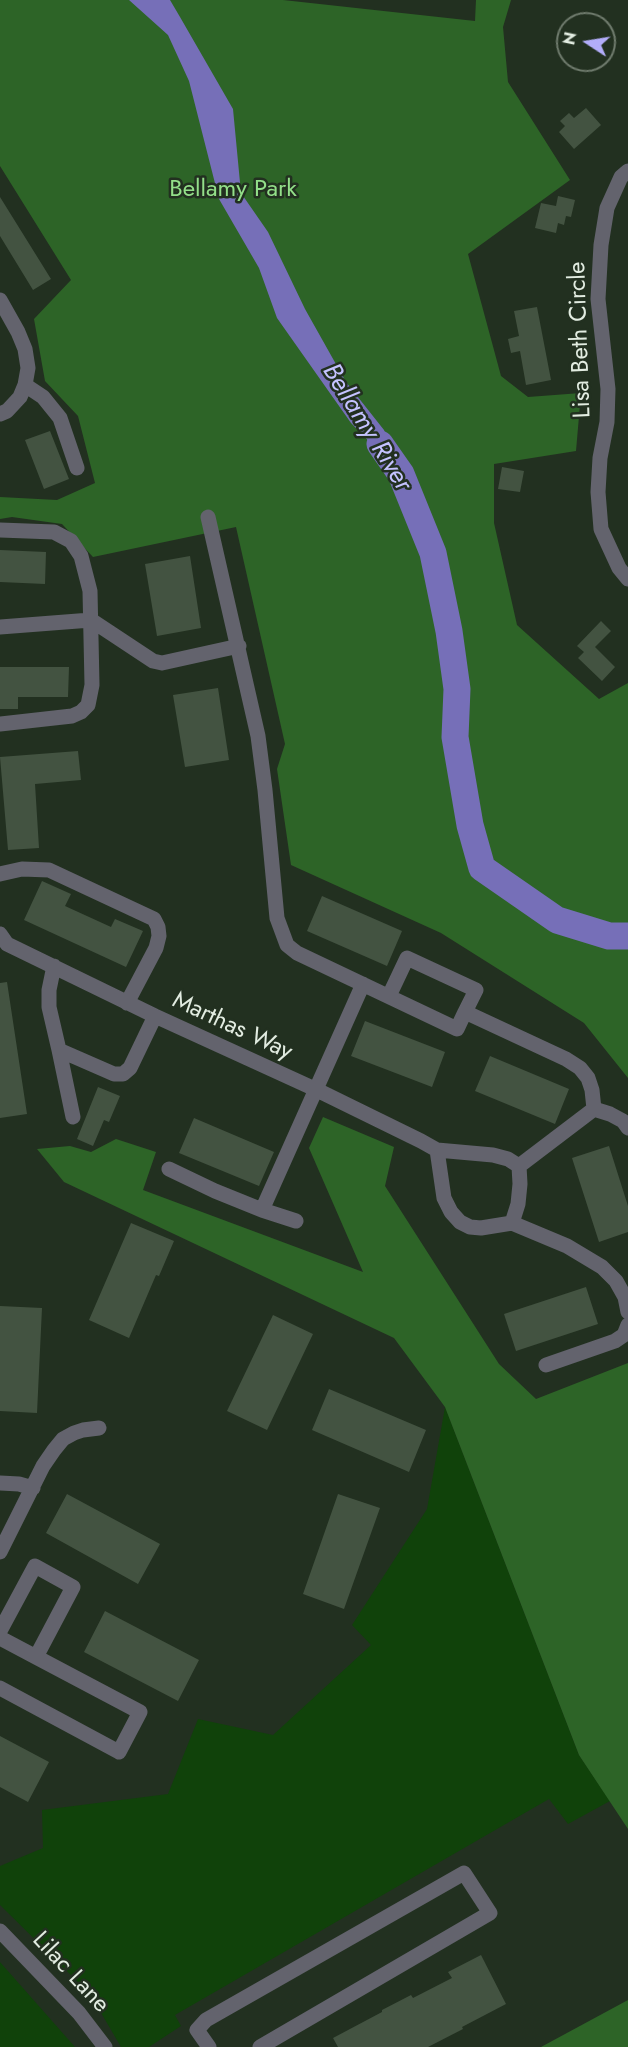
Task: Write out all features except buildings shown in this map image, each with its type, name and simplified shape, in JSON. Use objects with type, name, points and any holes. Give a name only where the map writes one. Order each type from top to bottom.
[{"type":"street","name":"Lisa Beth Circle","points":[[628,171],[621,177],[607,208],[601,244],[598,299],[608,389],[607,422],[600,458],[598,492],[602,530],[619,568],[628,579]]},
{"type":"street","points":[[0,300],[18,332],[25,349],[28,368],[20,397],[7,411],[0,414]]},
{"type":"street","points":[[25,385],[43,397],[60,418],[77,468]]},
{"type":"street","points":[[208,517],[239,646],[261,758],[278,918],[286,945],[297,953],[457,1029],[476,990],[407,958],[389,996]]},
{"type":"street","points":[[0,530],[54,532],[70,540],[81,556],[90,591],[92,685],[88,705],[81,712],[72,716],[0,724]]},
{"type":"street","points":[[0,627],[91,620],[153,661],[162,663],[239,646]]},
{"type":"street","points":[[0,874],[22,869],[49,870],[154,919],[159,927],[156,948],[127,1003]]},
{"type":"street","name":"Marthas Way","points":[[2,942],[127,1003],[317,1090],[437,1150],[493,1155],[508,1159],[519,1166]]},
{"type":"street","points":[[54,966],[49,990],[49,1007],[73,1117]]},
{"type":"street","points":[[262,1210],[363,984]]},
{"type":"street","points":[[465,1012],[566,1059],[580,1068],[588,1078],[594,1109]]},
{"type":"street","points":[[59,1050],[114,1074],[123,1074],[130,1068],[155,1016]]},
{"type":"street","points":[[594,1109],[623,1121],[628,1128]]},
{"type":"street","points":[[512,1223],[518,1204],[519,1166],[594,1109]]},
{"type":"street","points":[[437,1150],[444,1198],[451,1212],[460,1222],[470,1227],[481,1228],[512,1223],[567,1246],[602,1267],[616,1281],[625,1297],[628,1312]]},
{"type":"street","points":[[169,1169],[215,1191],[296,1221]]},
{"type":"street","points":[[546,1365],[615,1341],[624,1335],[628,1325]]},
{"type":"street","points":[[0,1552],[43,1466],[63,1439],[83,1430],[99,1428]]},
{"type":"street","points":[[0,1483],[19,1484],[33,1488]]},
{"type":"street","points":[[0,1631],[35,1566],[73,1587],[36,1657]]},
{"type":"street","points":[[0,1638],[140,1712],[119,1752],[0,1688]]},
{"type":"street","points":[[209,2047],[197,2030],[206,2020],[464,1873],[490,1912],[260,2047]]},
{"type":"street","name":"Lilac Lane","points":[[0,1931],[79,2013],[105,2047]]},
{"type":"green space","name":"Bellamy Park","points":[[0,0],[283,0],[475,21],[476,0],[511,0],[503,27],[508,82],[570,180],[468,254],[501,376],[528,397],[581,393],[576,451],[494,464],[494,523],[517,625],[599,699],[628,683],[628,1078],[584,1023],[441,933],[291,865],[277,769],[285,744],[236,527],[93,557],[62,524],[12,517],[0,519],[0,497],[57,500],[95,483],[78,416],[45,381],[34,319],[71,280],[0,166]]},
{"type":"green space","points":[[323,1117],[394,1147],[385,1186],[499,1364],[536,1399],[628,1363],[628,1829],[579,1755],[445,1407],[394,1338],[64,1182],[37,1149],[70,1146],[91,1152],[116,1139],[156,1152],[143,1190],[363,1272],[309,1148]]},
{"type":"green space","points":[[445,1407],[579,1755],[610,1801],[568,1824],[549,1799],[175,2015],[181,2026],[149,2047],[121,2047],[90,1994],[0,1905],[0,1866],[43,1848],[42,1810],[168,1794],[198,1719],[273,1735],[371,1645],[352,1625],[427,1509]]},
{"type":"green space","points":[[0,1962],[75,2047],[0,2047]]},
{"type":"green space","points":[[628,2000],[628,2047],[541,2047]]},
{"type":"water","points":[[129,0],[170,0],[233,109],[241,193],[268,232],[305,309],[346,382],[384,430],[401,474],[351,423],[277,318],[259,268],[219,199],[189,81],[168,35]]},
{"type":"waterway","name":"Bellamy River","points":[[380,444],[401,474],[433,553],[449,631],[457,689],[455,737],[470,825],[482,868],[557,920],[609,936],[628,936]]}]
